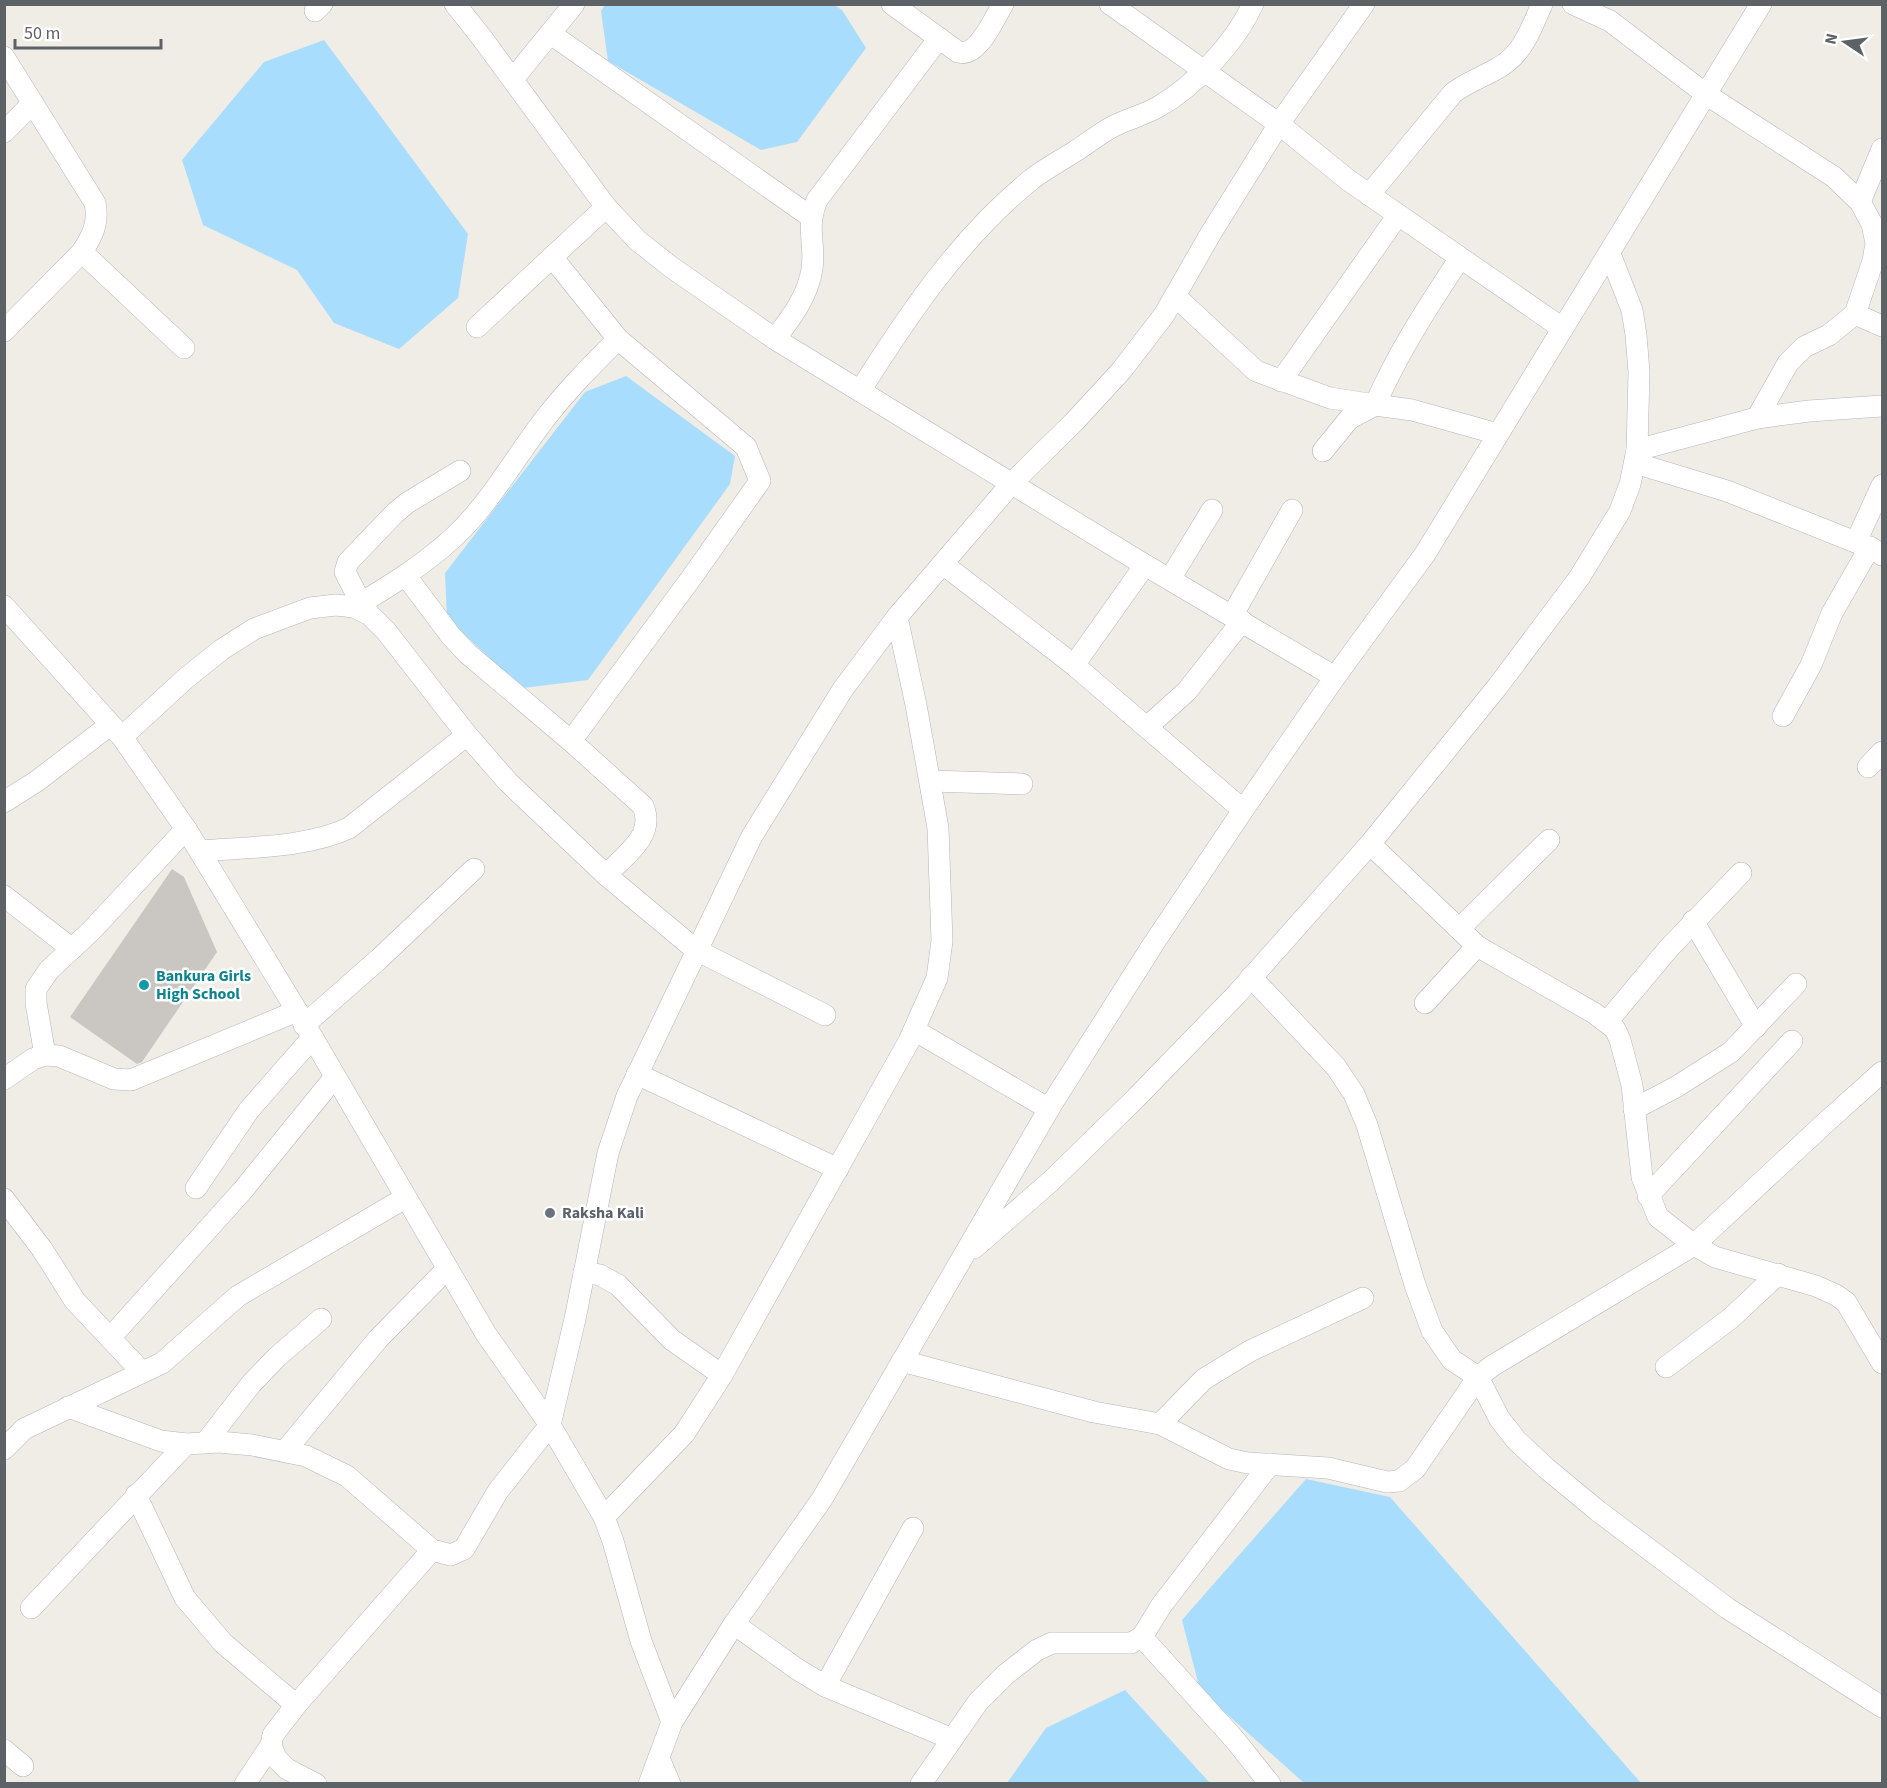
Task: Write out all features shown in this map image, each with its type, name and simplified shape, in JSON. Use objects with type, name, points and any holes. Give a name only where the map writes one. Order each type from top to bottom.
[{"type":"street","points":[[455,4],[606,207],[637,240],[671,267],[775,339],[1145,565],[1335,677]]},
{"type":"street","points":[[513,80],[574,4]]},
{"type":"street","points":[[892,4],[958,52],[967,53],[974,50],[1003,4]]},
{"type":"street","points":[[1110,4],[1279,124],[1370,195],[1562,328]]},
{"type":"street","points":[[860,391],[916,304],[1006,203],[1032,178],[1112,127],[1157,107],[1175,96],[1203,72],[1239,30],[1253,4]]},
{"type":"street","points":[[68,1407],[160,1441],[252,1444],[306,1455],[346,1476],[432,1550],[452,1555],[464,1549],[498,1491],[550,1425],[608,1153],[627,1096],[752,836],[843,688],[897,617],[1011,484],[1074,422],[1121,371],[1164,315],[1279,124],[1364,4]]},
{"type":"street","points":[[1370,195],[1453,93],[1501,66],[1519,51],[1527,40],[1542,4]]},
{"type":"street","points":[[1574,4],[1610,21],[1707,95],[1834,177],[1860,202],[1872,224],[1876,243],[1873,261],[1855,314],[1829,335],[1804,347],[1788,363],[1757,418]]},
{"type":"street","points":[[649,1784],[672,1722],[734,1624],[822,1499],[1049,1109],[1154,943],[1243,810],[1335,677],[1425,554],[1761,4]]},
{"type":"street","points":[[551,34],[811,217]]},
{"type":"street","points":[[775,339],[795,310],[809,281],[812,267],[811,217],[822,192],[939,38]]},
{"type":"street","points":[[4,57],[94,202],[98,215],[96,227],[82,252],[4,331]]},
{"type":"street","points":[[4,132],[33,104]]},
{"type":"street","points":[[1860,202],[1882,149]]},
{"type":"street","points":[[477,327],[606,207]]},
{"type":"street","points":[[1281,381],[1398,215]]},
{"type":"street","points":[[82,252],[184,348]]},
{"type":"street","points":[[960,1260],[1059,1173],[1135,1099],[1251,977],[1370,844],[1498,686],[1579,578],[1620,511],[1630,484],[1636,456],[1639,372],[1636,335],[1632,310],[1610,254]]},
{"type":"street","points":[[552,257],[618,339],[746,447],[760,481],[572,741]]},
{"type":"street","points":[[1323,451],[1349,419],[1375,405],[1390,370],[1417,323],[1460,258]]},
{"type":"street","points":[[1175,296],[1256,371],[1330,398],[1412,410],[1498,434]]},
{"type":"street","points":[[1855,314],[1882,326]]},
{"type":"street","points":[[4,802],[116,731],[221,650],[254,628],[310,608],[358,605],[406,576],[454,536],[476,514],[495,492],[545,419],[570,388],[618,339]]},
{"type":"street","points":[[1636,456],[1757,418],[1809,411],[1882,406]]},
{"type":"street","points":[[1636,456],[1869,548]]},
{"type":"street","points":[[460,471],[407,503],[348,562],[345,572],[358,605],[386,631],[467,735],[508,783],[606,875],[696,950],[825,1015]]},
{"type":"street","points":[[1783,716],[1811,665],[1832,614],[1869,548],[1882,485]]},
{"type":"street","points":[[1170,579],[1212,510]]},
{"type":"street","points":[[1147,727],[1187,691],[1237,619],[1293,510]]},
{"type":"street","points":[[944,564],[1074,665],[1243,810]]},
{"type":"street","points":[[1074,665],[1145,565]]},
{"type":"street","points":[[406,576],[451,636],[468,654],[572,741],[644,806],[647,814],[646,829],[642,837],[606,875]]},
{"type":"street","points":[[4,606],[116,731],[186,829],[486,1334],[550,1425],[604,1517],[614,1541],[641,1641],[672,1722]]},
{"type":"street","points":[[604,1517],[684,1434],[722,1375],[914,1030],[937,978],[942,941],[938,828],[931,781],[897,617]]},
{"type":"street","points":[[200,852],[299,842],[333,835],[349,828],[467,735]]},
{"type":"street","points":[[1868,767],[1882,752]]},
{"type":"street","points":[[931,781],[1022,784]]},
{"type":"street","points":[[45,1055],[36,1003],[36,989],[49,970],[92,931],[186,829]]},
{"type":"street","points":[[1459,929],[1549,840]]},
{"type":"street","points":[[1370,844],[1477,946],[1607,1022],[1615,1029],[1632,1085],[1642,1177],[1658,1216],[1694,1245],[1715,1257],[1778,1274],[1836,1295],[1846,1302],[1882,1363]]},
{"type":"street","points":[[196,1188],[304,1025],[379,959],[474,869]]},
{"type":"street","points":[[1607,1022],[1693,921],[1741,873]]},
{"type":"street","points":[[4,896],[72,949]]},
{"type":"street","points":[[1693,921],[1756,1027]]},
{"type":"street","points":[[1425,1003],[1477,946]]},
{"type":"street","points":[[1251,977],[1336,1067],[1354,1094],[1367,1125],[1432,1331],[1452,1360],[1478,1377],[1499,1418],[1510,1433],[1546,1468],[1625,1532],[1727,1608],[1882,1707]]},
{"type":"street","points":[[1634,1109],[1676,1088],[1731,1053],[1796,984]]},
{"type":"street","points":[[4,1079],[33,1059],[45,1055],[59,1056],[114,1078],[131,1080],[304,1025]]},
{"type":"street","points":[[914,1030],[1049,1109]]},
{"type":"street","points":[[1648,1196],[1792,1041]]},
{"type":"street","points":[[902,1361],[1094,1412],[1160,1424],[1229,1459],[1248,1463],[1328,1468],[1387,1482],[1399,1481],[1415,1469],[1478,1377],[1492,1366],[1694,1245],[1882,1072]]},
{"type":"street","points":[[637,1074],[838,1169]]},
{"type":"street","points":[[110,1338],[243,1190],[334,1078]]},
{"type":"street","points":[[4,1449],[24,1429],[162,1363],[238,1296],[405,1198]]},
{"type":"street","points":[[4,1199],[42,1249],[75,1301],[142,1372]]},
{"type":"street","points":[[285,1451],[378,1339],[447,1269]]},
{"type":"street","points":[[584,1272],[600,1275],[618,1285],[672,1340],[722,1375]]},
{"type":"street","points":[[1666,1367],[1731,1318],[1778,1274]]},
{"type":"street","points":[[1160,1424],[1204,1379],[1251,1351],[1363,1298]]},
{"type":"street","points":[[31,1608],[136,1495],[196,1443],[278,1357],[321,1319]]},
{"type":"street","points":[[921,1784],[978,1702],[1006,1674],[1037,1650],[1052,1643],[1131,1643],[1142,1637],[1161,1606],[1270,1464]]},
{"type":"street","points":[[136,1495],[190,1605],[223,1643],[296,1705]]},
{"type":"street","points":[[825,1686],[913,1528]]},
{"type":"street","points":[[245,1784],[271,1745],[273,1736],[281,1723],[432,1550]]},
{"type":"street","points":[[734,1624],[825,1686],[952,1739]]},
{"type":"street","points":[[1142,1637],[1235,1740],[1270,1784]]},
{"type":"street","points":[[271,1745],[276,1758],[287,1769],[316,1784]]},
{"type":"street","points":[[4,1750],[23,1766]]},
{"type":"street","points":[[659,1758],[670,1784]]},
{"type":"water","points":[[605,5],[834,5],[842,10],[866,48],[797,142],[761,150],[608,61],[601,11]]},
{"type":"water","points":[[324,40],[468,234],[458,298],[399,349],[334,323],[297,270],[203,225],[182,160],[264,62]]},
{"type":"water","points":[[626,376],[735,456],[730,484],[588,680],[523,688],[447,619],[445,573],[585,392]]},
{"type":"water","points":[[1306,1479],[1390,1497],[1641,1783],[1304,1783],[1200,1690],[1182,1620]]},
{"type":"water","points":[[1125,1690],[1210,1783],[1007,1783],[1046,1728]]},
{"type":"building","name":"Bankura Girls High School","points":[[172,869],[184,877],[217,952],[142,1062],[137,1064],[70,1017]]},
{"type":"place","name":"Bankura Girls High School","points":[[144,985]]},
{"type":"place","name":"Raksha Kali","points":[[550,1213]]}]
